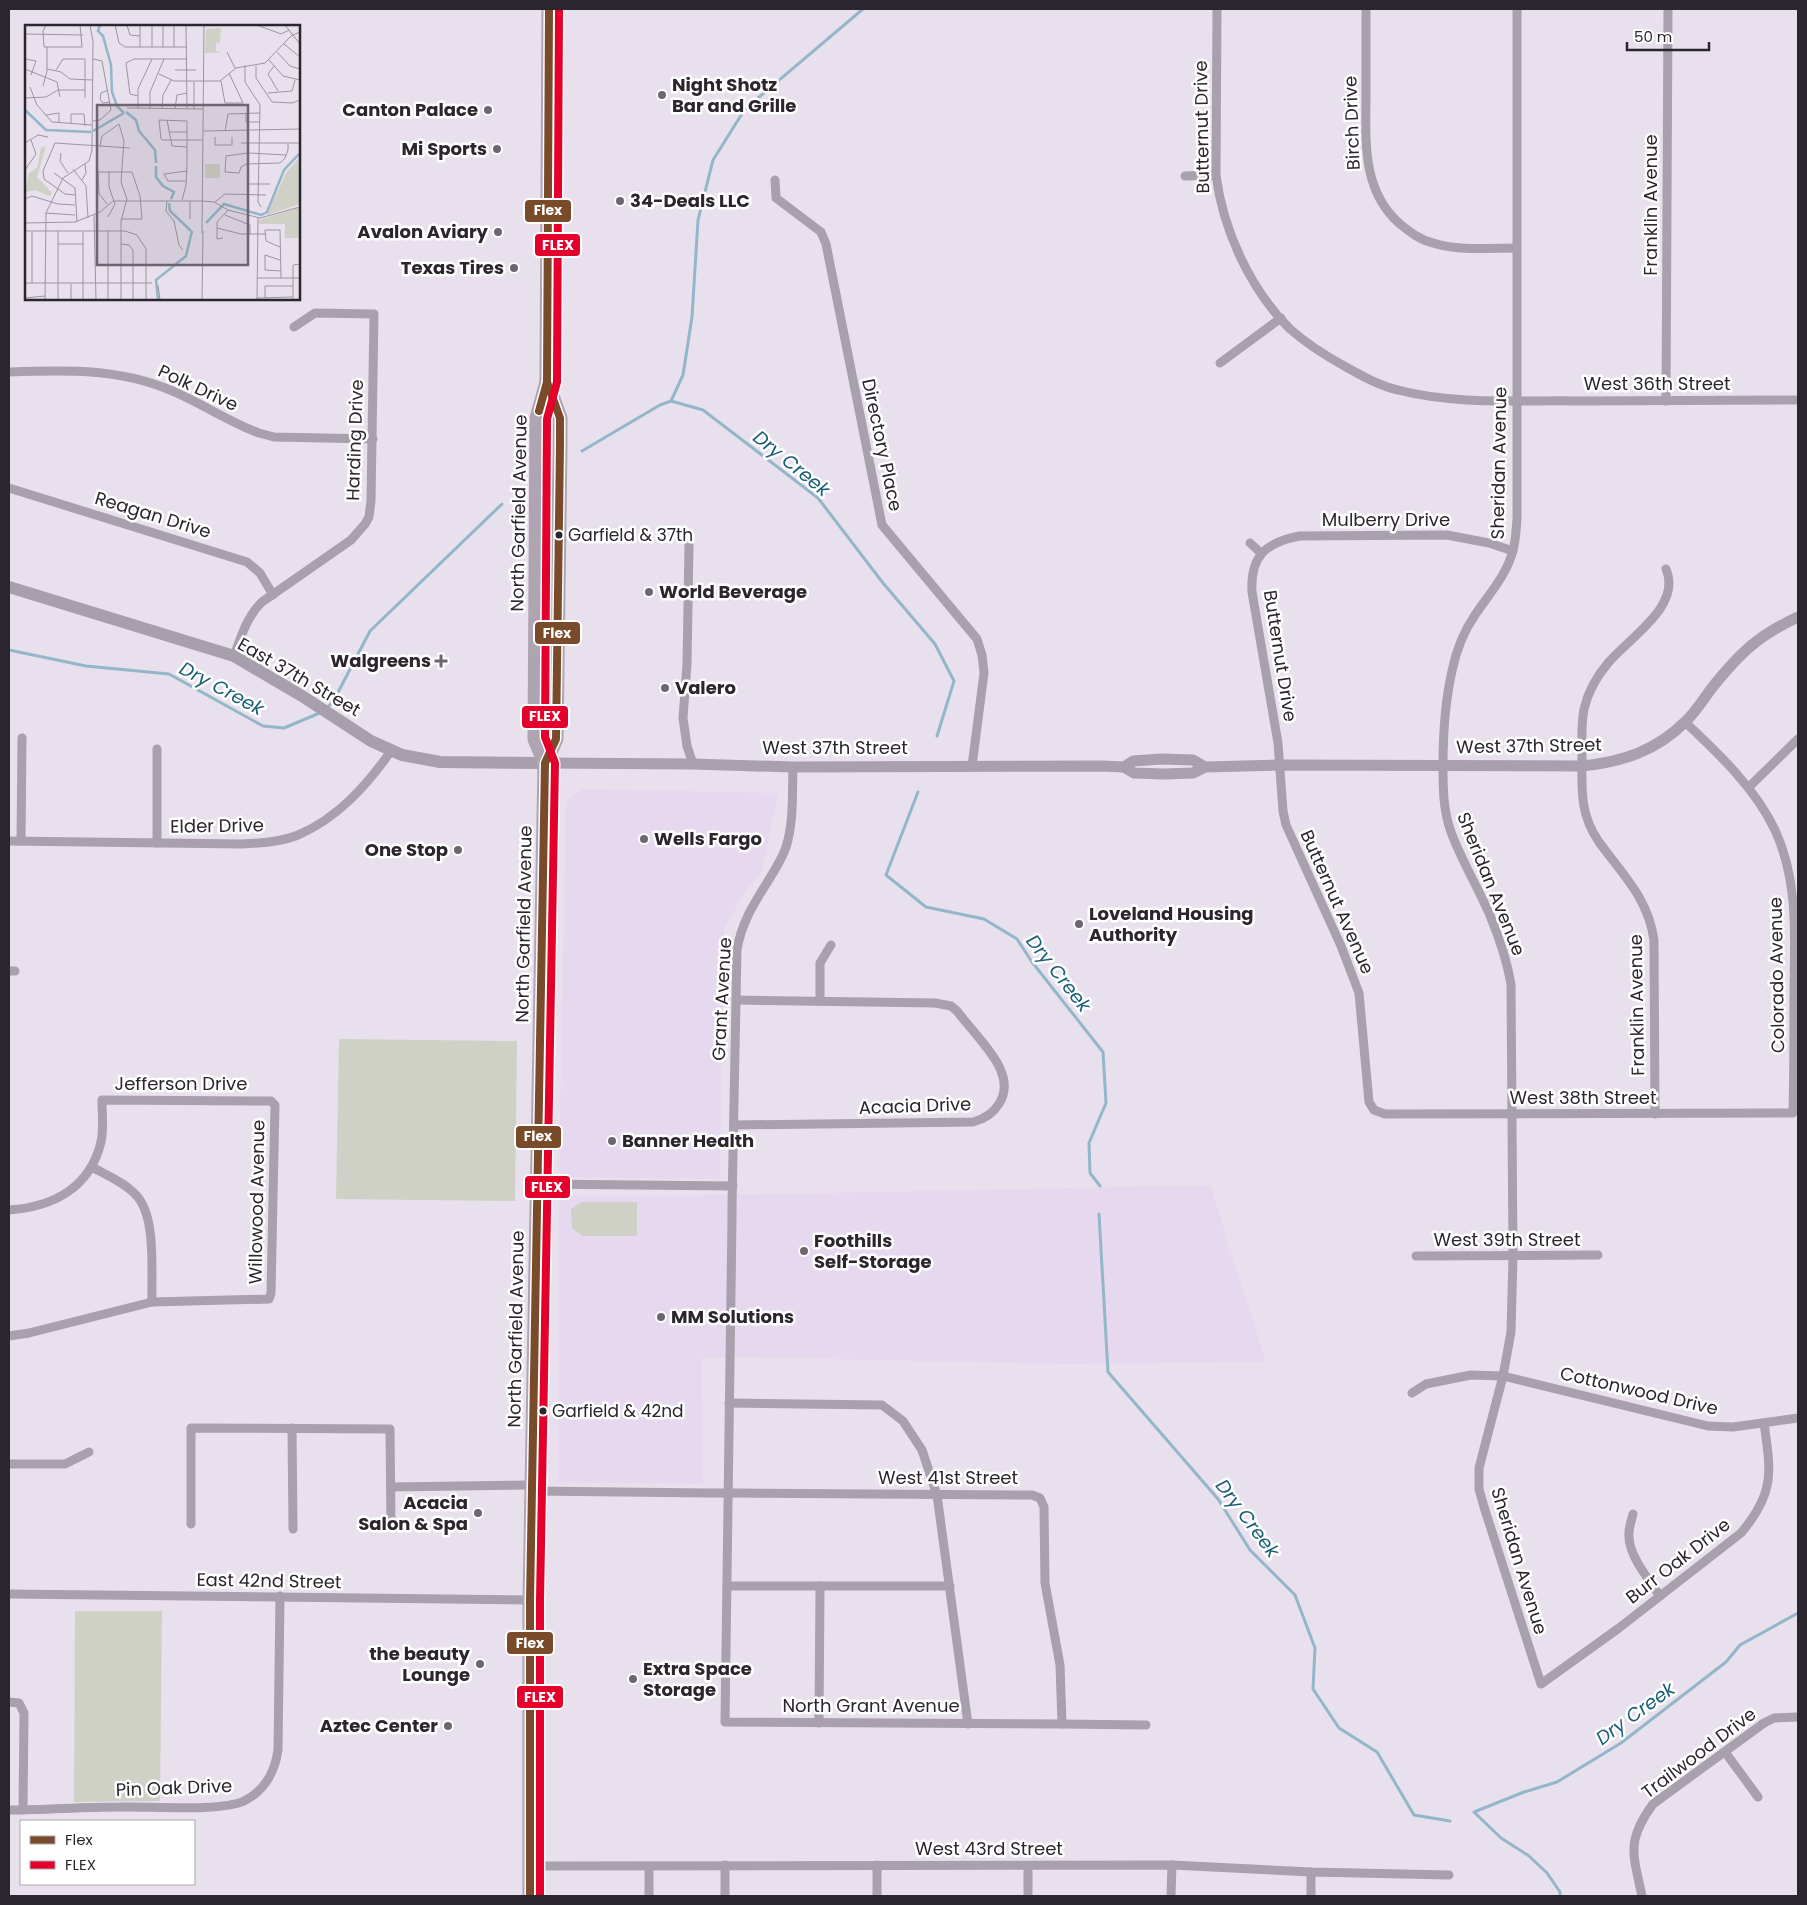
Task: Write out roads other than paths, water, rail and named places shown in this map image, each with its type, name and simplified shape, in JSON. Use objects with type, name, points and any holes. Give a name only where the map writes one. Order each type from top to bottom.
[{"type":"highway","name":"North Garfield Avenue","points":[[530,1896],[530,1600],[545,763],[535,739],[535,614],[538,530],[537,418],[547,382],[549,9]]},
{"type":"highway","name":"North Garfield Avenue","points":[[545,763],[556,739],[560,446],[560,418],[547,382]]},
{"type":"main road","name":"East 37th Street","points":[[9,587],[234,656],[302,696],[371,741],[391,751],[440,762],[545,763]]},
{"type":"street","name":"Butternut Drive","points":[[1217,9],[1216,174],[1218,194],[1224,217],[1237,248],[1253,279],[1280,318],[1304,340],[1330,358],[1365,378],[1396,390],[1447,398],[1517,400]]},
{"type":"street","name":"Birch Drive","points":[[1366,9],[1366,146],[1371,180],[1384,207],[1408,231],[1431,243],[1444,246],[1516,248]]},
{"type":"street","name":"Sheridan Avenue","points":[[1518,9],[1516,248],[1517,519],[1513,550],[1503,574],[1493,592],[1467,628],[1458,649],[1446,698],[1443,765],[1445,812],[1450,831],[1491,918],[1503,950],[1508,969],[1512,1000],[1513,1256],[1511,1332],[1503,1376],[1479,1468],[1479,1488],[1541,1684]]},
{"type":"street","name":"Franklin Avenue","points":[[1666,401],[1668,9]]},
{"type":"street","points":[[1185,176],[1216,174]]},
{"type":"street","name":"Directory Place","points":[[775,180],[776,198],[821,232],[826,244],[882,525],[977,639],[982,655],[984,673],[972,766]]},
{"type":"street","name":"Harding Drive","points":[[234,656],[250,616],[262,602],[351,540],[369,517],[373,439],[374,314],[315,312],[294,327]]},
{"type":"street","points":[[1220,363],[1280,318]]},
{"type":"street","name":"Polk Drive","points":[[9,372],[70,370],[130,377],[171,390],[259,434],[274,437],[373,439]]},
{"type":"street","name":"West 36th Street","points":[[1517,400],[1798,400]]},
{"type":"street","name":"Reagan Drive","points":[[9,488],[247,562],[260,573],[273,595]]},
{"type":"street","name":"Mulberry Drive","points":[[1260,553],[1269,546],[1287,538],[1312,536],[1447,536],[1489,543],[1513,550]]},
{"type":"street","points":[[1250,544],[1260,553]]},
{"type":"street","points":[[689,545],[687,664],[682,718],[687,746],[693,764]]},
{"type":"street","name":"Butternut Drive","points":[[1260,553],[1253,575],[1252,592],[1277,735],[1279,765]]},
{"type":"street","name":"Franklin Avenue","points":[[1655,1114],[1653,929],[1647,910],[1638,893],[1599,841],[1591,827],[1581,798],[1582,724],[1584,709],[1595,680],[1608,664],[1650,622],[1662,606],[1669,592],[1670,585],[1670,578],[1666,569]]},
{"type":"street","name":"West 37th Street","points":[[545,763],[793,767],[1124,767],[1133,761],[1162,759],[1194,760],[1205,767],[1279,765],[1582,766],[1607,763],[1635,756],[1660,742],[1685,722],[1747,648],[1770,631],[1798,617]]},
{"type":"street","name":"Colorado Avenue","points":[[1685,722],[1749,788],[1766,813],[1783,849],[1793,896],[1795,922],[1794,1113]]},
{"type":"street","points":[[21,841],[22,738]]},
{"type":"street","points":[[1749,788],[1798,739]]},
{"type":"street","points":[[157,749],[157,843]]},
{"type":"street","name":"Elder Drive","points":[[9,841],[241,844],[274,841],[297,835],[319,824],[346,805],[371,779],[391,751]]},
{"type":"street","name":"Butternut Avenue","points":[[1279,765],[1286,825],[1352,971],[1359,993],[1369,1102],[1374,1110]]},
{"type":"street","name":"Grant Avenue","points":[[733,1186],[736,950],[746,918],[775,871],[786,848],[792,817],[793,767]]},
{"type":"street","points":[[820,1001],[820,963],[831,945]]},
{"type":"street","name":"Acacia Drive","points":[[734,1124],[964,1123],[981,1120],[994,1111],[999,1106],[1004,1088],[999,1066],[957,1011],[951,1006],[935,1003],[736,1000]]},
{"type":"street","name":"Jefferson Drive","points":[[9,1210],[25,1209],[54,1200],[83,1180],[92,1167],[102,1135],[102,1100],[271,1101],[275,1105]]},
{"type":"street","name":"Willowood Avenue","points":[[152,1302],[269,1299],[271,1294],[275,1105]]},
{"type":"street","name":"West 38th Street","points":[[1374,1110],[1385,1114],[1513,1115],[1794,1113]]},
{"type":"street","points":[[9,1336],[29,1333],[152,1302],[150,1224],[145,1207],[136,1194],[92,1167]]},
{"type":"street","points":[[538,1184],[733,1186]]},
{"type":"street","name":"North Grant Avenue","points":[[729,1403],[882,1405],[903,1421],[922,1450],[937,1495],[968,1724],[724,1722],[727,1586],[729,1403],[733,1186]]},
{"type":"street","name":"West 39th Street","points":[[1416,1256],[1598,1255]]},
{"type":"street","name":"Cottonwood Drive","points":[[1412,1394],[1426,1384],[1471,1375],[1503,1376],[1708,1426],[1733,1427],[1798,1418]]},
{"type":"street","name":"Burr Oak Drive","points":[[1541,1684],[1741,1533],[1756,1514],[1770,1477],[1770,1460],[1764,1423]]},
{"type":"street","points":[[192,1524],[191,1428],[390,1429],[391,1527]]},
{"type":"street","points":[[292,1428],[293,1529]]},
{"type":"street","points":[[9,1464],[65,1464],[89,1452]]},
{"type":"street","name":"West 41st Street","points":[[391,1487],[532,1488],[728,1493],[1032,1495],[1040,1498],[1044,1507],[1045,1583],[1060,1665],[1062,1724]]},
{"type":"street","points":[[1633,1514],[1629,1526],[1630,1544],[1640,1566],[1660,1596]]},
{"type":"street","points":[[727,1586],[950,1586]]},
{"type":"street","points":[[819,1723],[820,1586]]},
{"type":"street","name":"East 42nd Street","points":[[9,1594],[530,1600]]},
{"type":"street","name":"Pin Oak Drive","points":[[9,1810],[217,1806],[242,1802],[258,1792],[274,1768],[278,1750],[280,1596]]},
{"type":"street","points":[[9,1702],[19,1703],[24,1713],[23,1810]]},
{"type":"street","name":"Trailwood Drive","points":[[1642,1896],[1633,1856],[1636,1833],[1641,1820],[1659,1799],[1764,1723],[1774,1718],[1798,1716]]},
{"type":"street","points":[[968,1724],[1146,1725]]},
{"type":"street","points":[[1725,1752],[1758,1797]]},
{"type":"street","points":[[725,1865],[725,1896]]},
{"type":"street","points":[[877,1865],[877,1896]]},
{"type":"street","points":[[1172,1865],[1172,1896]]},
{"type":"street","name":"West 43rd Street","points":[[530,1866],[1172,1865],[1449,1876]]},
{"type":"street","points":[[649,1866],[649,1896]]},
{"type":"street","points":[[1028,1866],[1028,1896]]},
{"type":"street","points":[[1311,1896],[1312,1872]]},
{"type":"waterway","points":[[671,401],[683,375],[692,317],[698,220],[713,160],[745,109],[863,9]]},
{"type":"waterway","name":"Dry Creek","points":[[582,451],[660,405],[671,401],[703,410],[818,498],[883,583],[935,644],[954,681],[937,736]]},
{"type":"waterway","name":"Dry Creek","points":[[327,708],[334,700],[370,631],[502,504]]},
{"type":"waterway","name":"Dry Creek","points":[[9,650],[86,666],[169,674],[263,726],[284,728],[322,712]]},
{"type":"waterway","name":"Dry Creek","points":[[918,792],[886,875],[926,907],[984,919],[1017,939],[1032,962],[1103,1052],[1106,1103],[1089,1143],[1090,1173],[1100,1186]]},
{"type":"waterway","name":"Dry Creek","points":[[1099,1214],[1108,1372],[1218,1499],[1250,1550],[1295,1595],[1315,1648],[1313,1689],[1339,1728],[1377,1752],[1414,1815],[1450,1821]]},
{"type":"waterway","name":"Dry Creek","points":[[1560,1896],[1560,1892],[1547,1873],[1529,1856],[1501,1838],[1474,1812],[1524,1792],[1557,1782],[1621,1743],[1726,1662],[1740,1645],[1798,1613]]},
{"type":"place","name":"Night Shotz Bar and Grille","points":[[662,95]]},
{"type":"place","name":"Canton Palace","points":[[488,110]]},
{"type":"place","name":"Mi Sports","points":[[497,149]]},
{"type":"place","name":"34-Deals LLC","points":[[620,201]]},
{"type":"place","name":"Avalon Aviary","points":[[498,232]]},
{"type":"place","name":"Texas Tires","points":[[514,268]]},
{"type":"place","name":"Garfield & 37th","points":[[559,535]]},
{"type":"place","name":"World Beverage","points":[[649,592]]},
{"type":"place","name":"Walgreens","points":[[441,661]]},
{"type":"place","name":"Valero","points":[[665,688]]},
{"type":"place","name":"Wells Fargo","points":[[644,839]]},
{"type":"place","name":"One Stop","points":[[458,850]]},
{"type":"place","name":"Loveland Housing Authority","points":[[1079,924]]},
{"type":"place","name":"Banner Health","points":[[612,1141]]},
{"type":"place","name":"Foothills Self-Storage","points":[[804,1251]]},
{"type":"place","name":"MM Solutions","points":[[661,1317]]},
{"type":"place","name":"Garfield & 42nd","points":[[543,1411]]},
{"type":"place","name":"Acacia Salon & Spa","points":[[478,1513]]},
{"type":"place","name":"the beauty Lounge","points":[[480,1664]]},
{"type":"place","name":"Extra Space Storage","points":[[633,1679]]},
{"type":"place","name":"Aztec Center","points":[[448,1726]]}]
